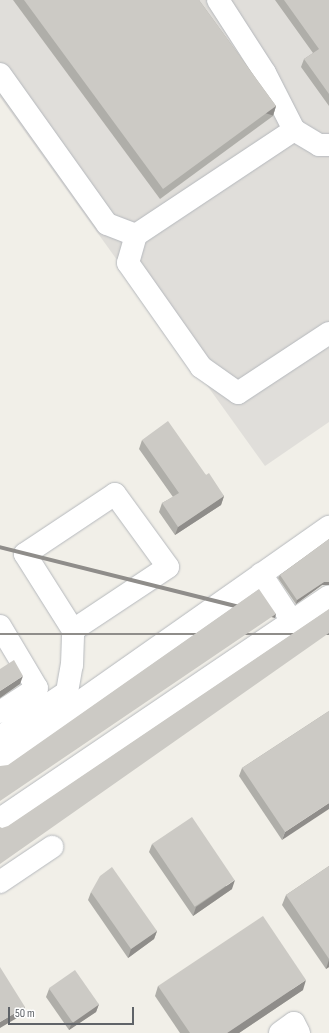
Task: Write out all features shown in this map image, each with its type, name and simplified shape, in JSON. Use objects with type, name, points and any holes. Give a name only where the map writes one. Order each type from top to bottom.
[{"type":"lane","points":[[218,0],[265,73],[294,130],[319,145],[329,145]]},
{"type":"lane","points":[[0,74],[107,224],[136,235]]},
{"type":"lane","points":[[294,130],[136,235],[128,263],[201,367],[238,393],[329,333]]},
{"type":"lane","points":[[0,737],[67,692],[73,630],[25,554],[115,494],[168,567],[73,630]]},
{"type":"lane","points":[[0,758],[329,527]]},
{"type":"lane","points":[[261,574],[292,621]]},
{"type":"lane","points":[[0,819],[329,596]]},
{"type":"lane","points":[[0,626],[37,688],[0,712]]},
{"type":"lane","points":[[0,882],[52,847]]},
{"type":"lane","points":[[280,1033],[294,1023],[299,1033]]},
{"type":"shaded area","points":[[0,0],[329,0],[329,422],[265,466],[0,97]]},
{"type":"building","points":[[24,0],[199,0],[276,106],[163,189]]},
{"type":"building","points":[[284,0],[329,0],[329,94],[304,59],[319,49]]},
{"type":"building","points":[[168,421],[206,475],[209,473],[224,496],[178,527],[162,503],[179,493],[142,440]]},
{"type":"building","points":[[329,539],[329,582],[324,582],[297,600],[280,575]]},
{"type":"building","points":[[259,589],[276,614],[0,801],[0,766],[8,765]]},
{"type":"building","points":[[329,609],[329,633],[0,864],[0,827],[2,828],[8,826]]},
{"type":"building","points":[[14,660],[23,676],[0,691],[0,669]]},
{"type":"building","points":[[329,711],[329,803],[285,832],[242,768]]},
{"type":"building","points":[[192,817],[234,880],[195,907],[152,844]]},
{"type":"building","points":[[329,866],[329,959],[286,895]]},
{"type":"building","points":[[112,867],[157,931],[131,949],[91,892],[100,876]]},
{"type":"building","points":[[263,916],[306,980],[227,1033],[190,1033],[158,986]]},
{"type":"building","points":[[0,967],[25,1007],[0,1022]]},
{"type":"building","points":[[75,970],[99,1004],[73,1023],[49,988]]}]
